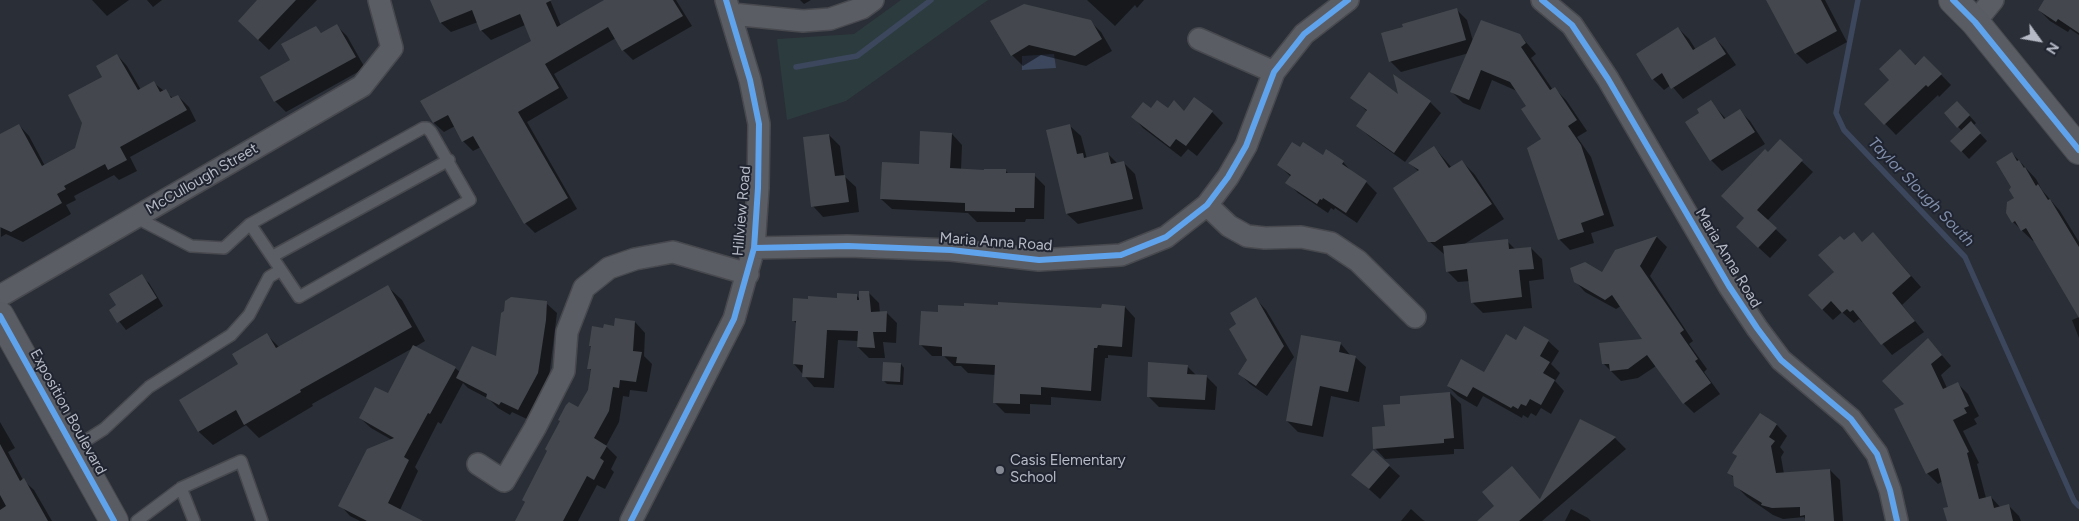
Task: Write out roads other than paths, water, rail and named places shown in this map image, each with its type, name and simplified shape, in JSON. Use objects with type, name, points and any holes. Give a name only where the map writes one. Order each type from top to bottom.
[{"type":"street","name":"McCullough Street","points":[[0,296],[362,86],[392,48],[379,0]]},
{"type":"street","points":[[729,7],[803,21],[830,19],[862,8],[873,0]]},
{"type":"street","name":"Maria Anna Road","points":[[754,248],[848,246],[951,250],[1039,260],[1121,255],[1166,237],[1207,205],[1228,177],[1246,146],[1274,72],[1304,34],[1348,0]]},
{"type":"street","name":"Maria Anna Road","points":[[1542,0],[1572,26],[1608,79],[1728,286],[1757,328],[1782,360],[1851,419],[1877,454],[1890,490],[1897,521]]},
{"type":"street","points":[[1953,0],[1974,22],[2079,150]]},
{"type":"street","points":[[1974,22],[1993,0]]},
{"type":"street","name":"Hillview Road","points":[[631,521],[734,319],[754,248],[758,188],[759,124],[750,80],[729,7]]},
{"type":"street","points":[[1199,39],[1274,72]]},
{"type":"street","points":[[1207,205],[1228,226],[1247,236],[1265,238],[1301,237],[1331,243],[1358,260],[1415,317]]},
{"type":"street","points":[[478,464],[504,481],[535,428],[564,371],[566,332],[584,288],[609,268],[635,259],[673,252],[748,274]]},
{"type":"street","name":"Exposition Boulevard","points":[[0,316],[114,521]]},
{"type":"lane","points":[[136,218],[191,246],[224,248],[250,224],[423,128],[427,128],[431,132],[449,160],[470,200],[299,297],[250,224]]},
{"type":"lane","points":[[273,256],[449,160]]},
{"type":"lane","points":[[74,448],[104,429],[149,387],[231,335],[248,314],[269,277],[281,270]]},
{"type":"lane","points":[[137,521],[181,488],[242,461],[262,521]]},
{"type":"lane","points":[[181,488],[194,521]]},
{"type":"water","points":[[1054,54],[1056,68],[1022,70],[1022,56]]},
{"type":"waterway","points":[[796,67],[857,56],[931,0]]},
{"type":"waterway","name":"Taylor Slough South","points":[[1858,0],[1836,113],[1844,130],[1965,257],[2074,501],[2079,506]]},
{"type":"place","name":"Casis Elementary School","points":[[1000,470]]}]
